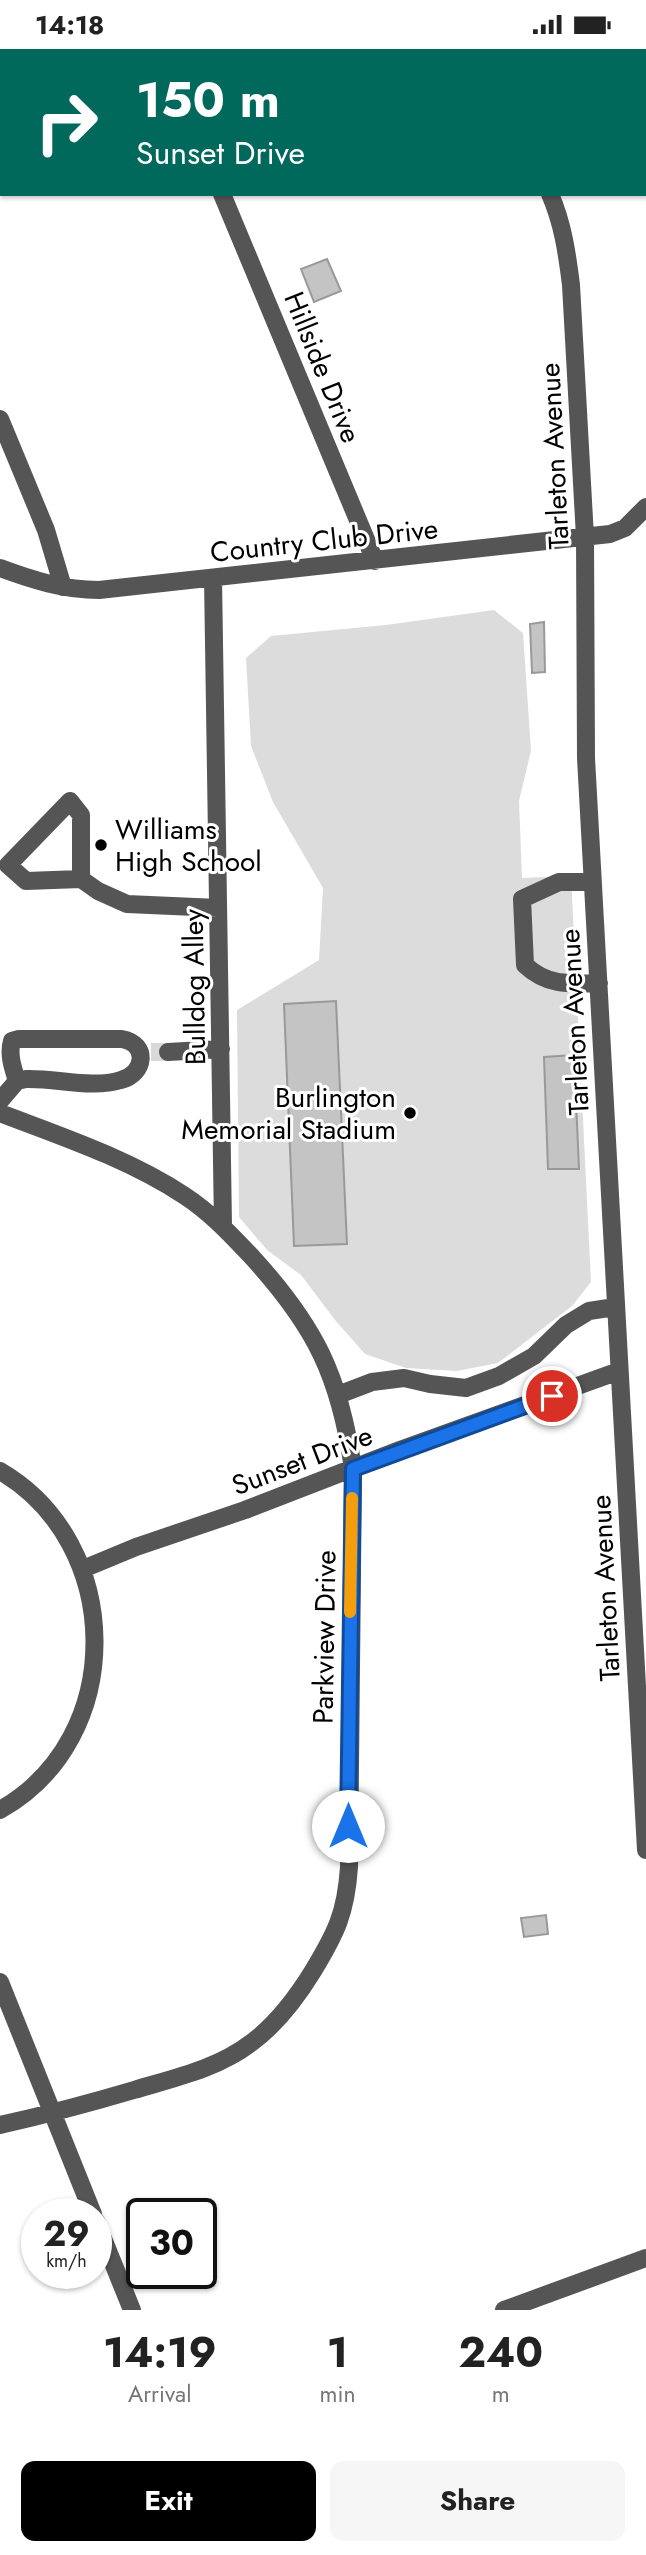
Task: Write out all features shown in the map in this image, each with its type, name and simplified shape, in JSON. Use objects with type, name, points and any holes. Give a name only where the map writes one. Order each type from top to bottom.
[{"type":"street","name":"Hillside Drive","points":[[223,196],[375,561]]},
{"type":"street","name":"Tarleton Avenue","points":[[551,196],[566,244],[571,285],[585,537],[586,758],[646,1850]]},
{"type":"street","points":[[0,419],[46,530],[63,587]]},
{"type":"street","name":"Country Club Drive","points":[[0,568],[63,587],[99,590],[610,534],[625,528],[646,507]]},
{"type":"street","name":"Bulldog Alley","points":[[212,579],[223,1226]]},
{"type":"street","points":[[81,879],[80,815],[70,801],[8,865],[26,881],[81,879],[98,891],[127,904],[218,908]]},
{"type":"street","points":[[593,882],[559,882],[522,899],[525,965],[535,975],[560,985],[598,983]]},
{"type":"street","points":[[17,1081],[10,1048],[12,1041],[19,1039],[122,1039],[153,1052],[221,1049]]},
{"type":"street","points":[[0,1101],[17,1081],[43,1078],[101,1084],[124,1080],[133,1075],[153,1052]]},
{"type":"street","name":"Parkview Drive","points":[[0,1113],[127,1164],[185,1196],[223,1226],[285,1293],[313,1335],[338,1395],[347,1425],[353,1469],[349,1867],[347,1895],[335,1935],[297,1996],[252,2043],[219,2062],[188,2074],[0,2125]]},
{"type":"street","points":[[338,1395],[372,1382],[404,1378],[466,1388],[499,1376],[534,1356],[566,1325],[589,1311],[615,1307]]},
{"type":"street","name":"Sunset Drive","points":[[83,1569],[136,1547],[245,1510],[619,1371]]},
{"type":"street","points":[[0,1471],[42,1504],[66,1535],[83,1569],[92,1602],[96,1636],[94,1669],[86,1702],[72,1733],[54,1762],[31,1787],[0,1810]]},
{"type":"street","points":[[0,1982],[87,2198]]},
{"type":"street","points":[[503,2310],[646,2258]]},
{"type":"street","points":[[112,2261],[132,2310]]},
{"type":"shaded area","name":"Burlington Memorial Stadium","points":[[494,610],[523,633],[531,751],[519,801],[522,878],[571,876],[591,1282],[572,1306],[498,1363],[457,1371],[406,1368],[365,1354],[301,1275],[267,1250],[239,1217],[237,1010],[319,960],[323,888],[273,802],[251,746],[246,658],[271,636],[386,625]]},
{"type":"building","points":[[327,259],[341,291],[314,302],[301,269]]},
{"type":"building","points":[[544,622],[545,672],[532,673],[530,624]]},
{"type":"building","points":[[336,1001],[347,1244],[294,1246],[284,1004]]},
{"type":"building","points":[[574,1055],[579,1169],[548,1169],[544,1057]]},
{"type":"building","points":[[546,1915],[548,1934],[524,1937],[521,1918]]},
{"type":"tunnel","points":[[151,1052],[168,1052]]},
{"type":"slow traffic","points":[[350,1612],[352,1498]]},
{"type":"place","name":"Williams High School","points":[[101,845]]},
{"type":"place","name":"Burlington Memorial Stadium","points":[[410,1113]]},
{"type":"route","points":[[348,1826],[353,1469],[552,1396]]}]
